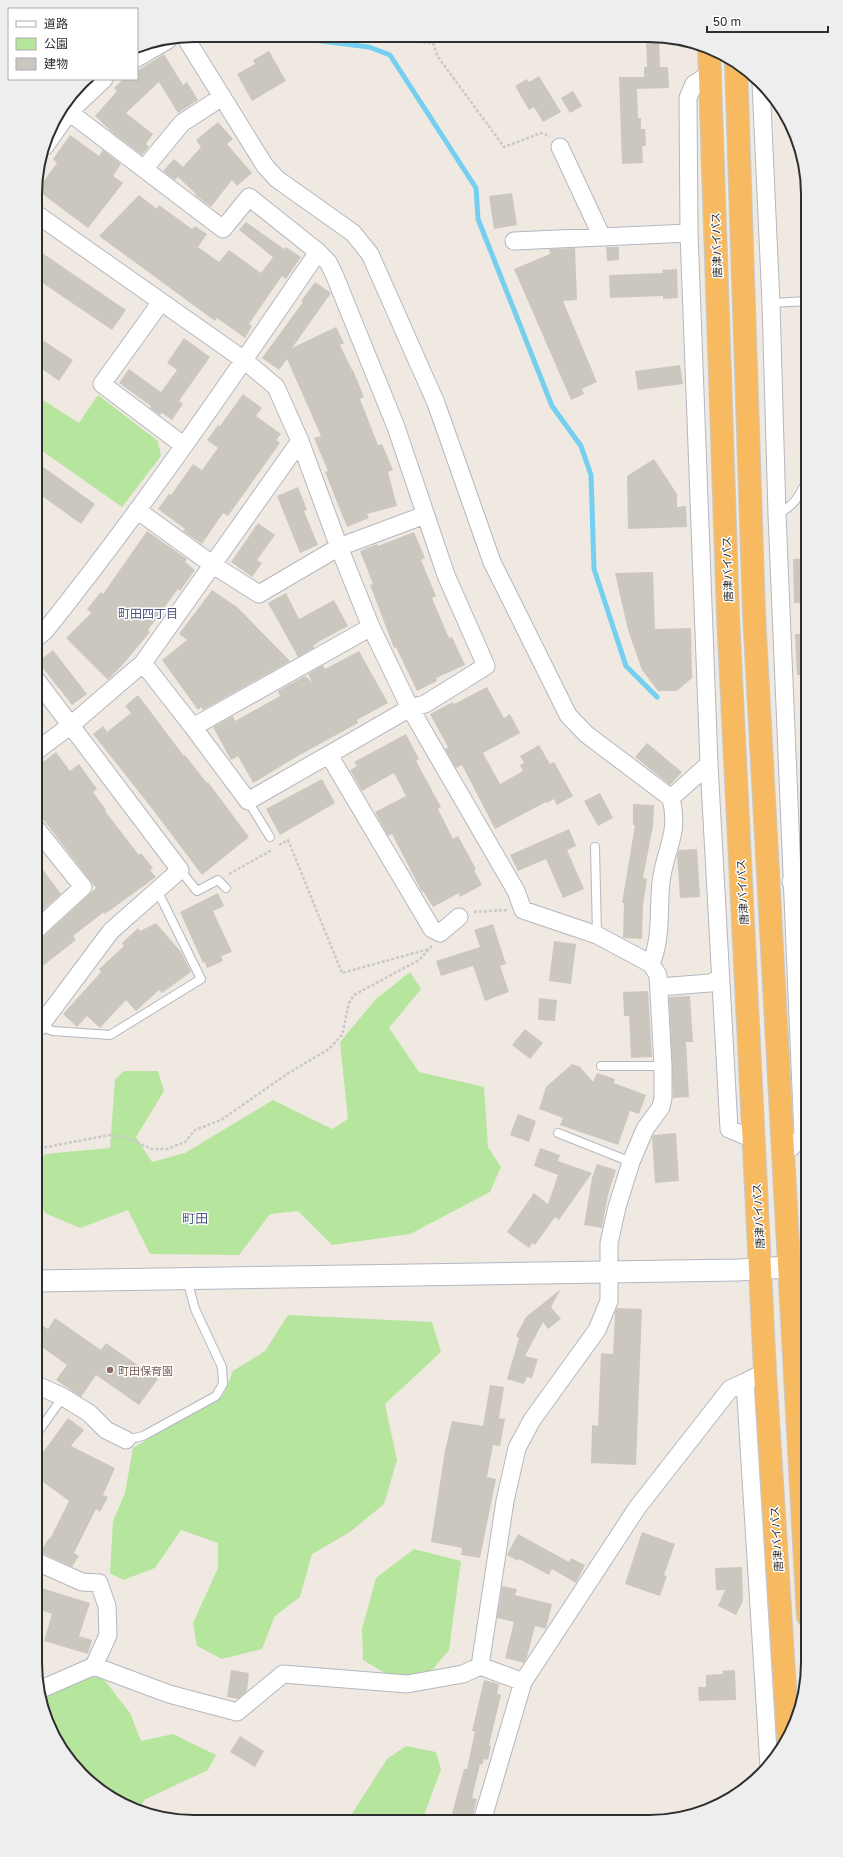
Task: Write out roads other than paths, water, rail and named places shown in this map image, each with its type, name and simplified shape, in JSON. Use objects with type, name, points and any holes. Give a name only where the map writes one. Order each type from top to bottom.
[{"type":"highway","name":"唐津バイパス","points":[[709,55],[728,615],[765,1372],[787,1725]]},
{"type":"highway","points":[[736,69],[754,614],[782,1155],[798,1270],[792,1337],[801,1494]]},
{"type":"street","points":[[188,42],[265,166],[277,179],[354,233],[370,254],[436,403],[492,562],[568,714],[586,734],[671,798],[675,814],[675,827],[661,880],[657,951],[651,964]]},
{"type":"street","points":[[138,57],[157,47]]},
{"type":"street","points":[[710,74],[694,84],[688,98],[689,233],[710,764],[729,1129],[754,1140]]},
{"type":"street","points":[[57,129],[69,112],[103,80]]},
{"type":"street","points":[[762,93],[771,303],[776,514],[799,882],[793,920],[801,1094]]},
{"type":"street","points":[[144,169],[182,123],[222,97]]},
{"type":"street","points":[[69,112],[223,229],[249,197],[318,252],[328,262],[396,427],[446,575],[486,666],[425,704],[410,708],[248,801],[194,728],[143,663]]},
{"type":"street","points":[[560,147],[602,237]]},
{"type":"street","points":[[42,218],[244,360],[276,387],[300,441],[339,547],[371,627],[410,708],[516,891],[523,910],[597,935],[651,964],[658,975],[663,1066],[663,1098],[661,1107],[646,1129],[630,1162],[609,1243],[609,1301],[597,1330],[532,1420],[517,1448],[505,1501],[480,1666]]},
{"type":"street","points":[[514,242],[689,233]]},
{"type":"street","points":[[42,633],[95,568],[137,510],[244,360],[318,252]]},
{"type":"street","points":[[161,302],[102,384],[183,445]]},
{"type":"street","points":[[746,350],[772,349]]},
{"type":"street","points":[[694,353],[719,352]]},
{"type":"street","points":[[42,747],[71,725],[143,663],[300,441]]},
{"type":"street","points":[[137,510],[212,566],[259,594],[339,547],[425,515]]},
{"type":"street","points":[[754,614],[781,613]]},
{"type":"street","points":[[704,615],[728,615]]},
{"type":"street","points":[[194,728],[371,627]]},
{"type":"street","points":[[42,687],[180,870],[111,931],[42,1021]]},
{"type":"street","points":[[329,755],[432,929],[440,934],[459,917]]},
{"type":"street","points":[[671,798],[710,764]]},
{"type":"street","points":[[42,836],[83,887],[42,925]]},
{"type":"street","points":[[770,920],[793,920]]},
{"type":"street","points":[[659,987],[710,983],[720,974],[746,969]]},
{"type":"street","points":[[782,1155],[801,1139]]},
{"type":"street","points":[[42,1281],[609,1271],[798,1270]]},
{"type":"street","points":[[792,1337],[801,1347]]},
{"type":"street","points":[[484,1815],[523,1682],[637,1508],[730,1389],[765,1372]]},
{"type":"street","points":[[746,1382],[768,1758]]},
{"type":"street","points":[[42,1387],[63,1397],[89,1413],[106,1430],[126,1440]]},
{"type":"street","points":[[42,1563],[82,1582],[99,1583],[107,1606],[108,1635],[94,1666],[44,1687]]},
{"type":"street","points":[[94,1666],[169,1694],[237,1712],[283,1674],[407,1684],[463,1674],[480,1666],[523,1682]]},
{"type":"lane","points":[[771,303],[801,301]]},
{"type":"lane","points":[[776,514],[786,510],[795,502],[801,491]]},
{"type":"lane","points":[[248,801],[270,837]]},
{"type":"lane","points":[[595,847],[597,935]]},
{"type":"lane","points":[[180,870],[197,891],[218,880],[226,888]]},
{"type":"lane","points":[[42,1027],[53,1031],[110,1035],[201,978],[157,890]]},
{"type":"lane","points":[[601,1066],[663,1066]]},
{"type":"lane","points":[[558,1133],[630,1162]]},
{"type":"lane","points":[[126,1440],[143,1436],[216,1396],[223,1384],[222,1367],[195,1309],[187,1278]]},
{"type":"lane","points":[[42,1426],[63,1397]]},
{"type":"waterway","points":[[329,42],[369,47],[390,55],[476,188],[478,219],[552,406],[581,446],[591,475],[594,569],[626,666],[657,697]]},
{"type":"place","name":"町田保育園","points":[[110,1370]]},
{"type":"district","name":"町田四丁目","points":[[148,613]]},
{"type":"district","name":"町田","points":[[195,1218]]}]
